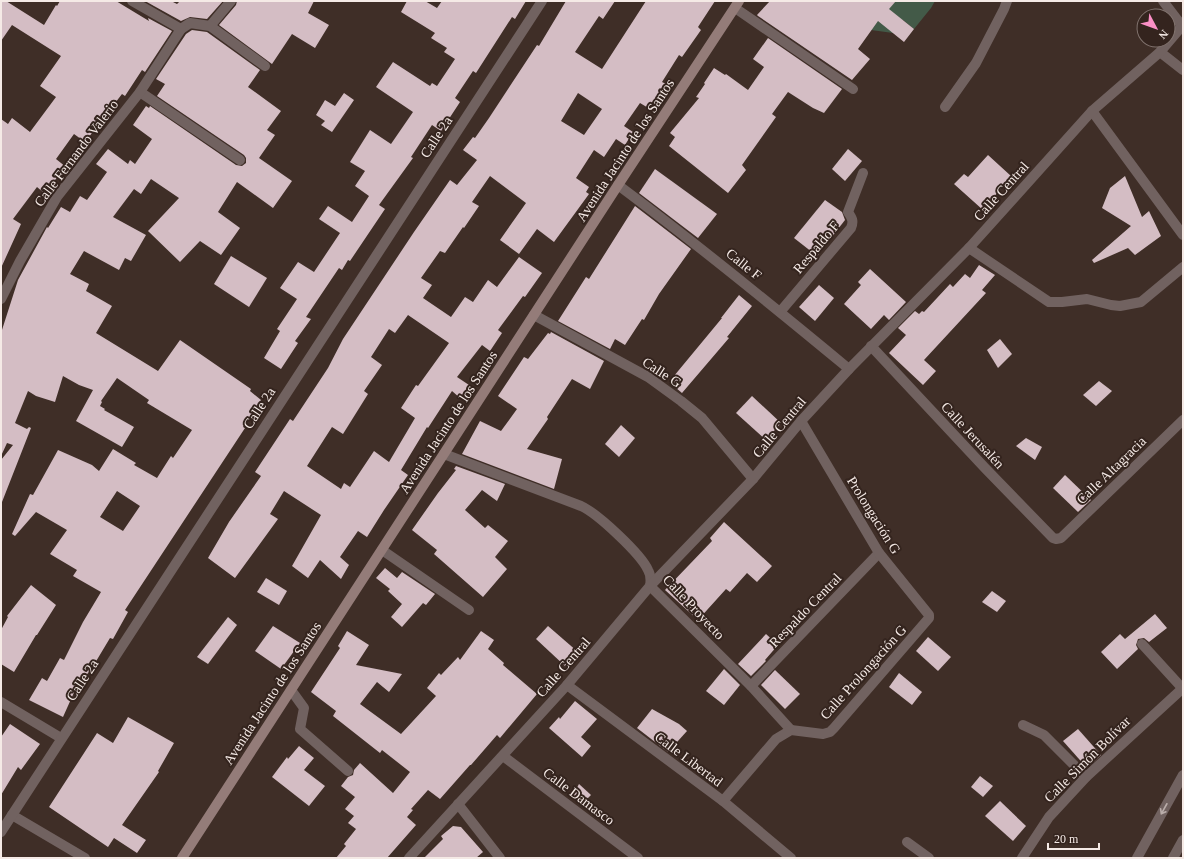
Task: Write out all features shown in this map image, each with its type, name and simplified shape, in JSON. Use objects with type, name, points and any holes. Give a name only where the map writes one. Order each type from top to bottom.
[{"type":"main road","name":"Avenida Jacinto de los Santos","points":[[182,858],[737,4]]},
{"type":"street","points":[[132,1],[181,29],[190,23],[210,26],[265,66]]},
{"type":"street","points":[[210,26],[230,1]]},
{"type":"street","name":"Calle 2a","points":[[1,832],[542,1]]},
{"type":"street","points":[[945,107],[976,62],[1007,1]]},
{"type":"street","points":[[1163,1],[1182,26]]},
{"type":"street","points":[[737,4],[853,89]]},
{"type":"street","name":"Calle Central","points":[[409,858],[567,684],[650,586],[754,479],[802,421],[849,369],[969,248],[1092,111],[1160,52],[1182,26]]},
{"type":"street","name":"Calle Fernando Valerio","points":[[1,299],[20,261],[57,197],[140,92],[181,29]]},
{"type":"street","points":[[1160,52],[1183,70]]},
{"type":"street","points":[[140,92],[240,160]]},
{"type":"street","points":[[1092,111],[1183,235]]},
{"type":"street","name":"Respaldo F","points":[[780,312],[851,228],[853,224],[852,218],[848,212],[863,173]]},
{"type":"street","name":"Calle F","points":[[618,185],[674,227],[849,369]]},
{"type":"street","points":[[969,248],[1049,302],[1087,299],[1120,306],[1141,302],[1183,267]]},
{"type":"street","name":"Calle G","points":[[534,315],[648,377],[681,401],[702,418],[754,479]]},
{"type":"street","name":"Calle Jerusalén","points":[[871,346],[985,468],[1053,538],[1057,540]]},
{"type":"street","name":"Calle Altagracia","points":[[1057,540],[1061,538],[1183,420]]},
{"type":"street","name":"Prolongación G","points":[[802,421],[879,553],[929,615],[929,618]]},
{"type":"street","name":"Calle Proyecto","points":[[444,454],[589,511],[615,533],[644,563],[650,575],[650,586],[751,686],[791,730]]},
{"type":"street","points":[[382,550],[468,610]]},
{"type":"street","name":"Respaldo Central","points":[[751,686],[879,553]]},
{"type":"street","name":"Calle Prolongación G","points":[[791,730],[823,734],[830,732],[929,618]]},
{"type":"street","points":[[1142,644],[1183,689]]},
{"type":"street","name":"Calle Libertad","points":[[567,684],[722,802],[791,858]]},
{"type":"street","name":"Calle Simón Bolívar","points":[[1022,858],[1049,817],[1086,777],[1183,689]]},
{"type":"street","points":[[291,690],[304,708],[300,729],[348,771]]},
{"type":"street","points":[[1,702],[61,738]]},
{"type":"street","points":[[1023,725],[1044,736],[1086,777]]},
{"type":"street","points":[[722,802],[776,739],[791,730]]},
{"type":"street","name":"Calle Damasco","points":[[503,756],[638,858]]},
{"type":"street","points":[[1137,858],[1183,775]]},
{"type":"street","points":[[458,804],[500,858]]},
{"type":"street","points":[[12,815],[85,858]]},
{"type":"street","points":[[1173,858],[1183,840]]},
{"type":"street","points":[[908,842],[929,858]]},
{"type":"green space","points":[[896,1],[935,1],[914,29],[903,20],[893,33],[871,30],[868,26]]},
{"type":"building","points":[[1,1],[6,1],[44,25],[60,1],[116,1],[149,21],[148,18],[172,31],[145,72],[142,70],[125,96],[122,94],[85,142],[74,134],[56,159],[66,167],[44,193],[37,187],[13,219],[21,224],[1,268],[1,119],[8,124],[12,118],[30,132],[56,97],[40,86],[61,56],[12,25],[1,41]]},
{"type":"building","points":[[145,1],[171,1],[177,4],[180,1],[223,1],[207,19],[190,17],[181,21]]},
{"type":"building","points":[[237,1],[314,1],[308,13],[329,25],[315,48],[292,34],[272,64],[219,25],[236,5]]},
{"type":"building","points":[[407,1],[425,1],[437,8],[442,1],[526,1],[515,19],[512,17],[476,73],[473,71],[455,98],[460,102],[441,131],[432,125],[411,157],[413,158],[379,205],[385,209],[350,261],[348,260],[342,270],[339,268],[306,317],[311,319],[295,341],[298,343],[281,369],[264,358],[280,331],[277,329],[297,299],[280,288],[298,262],[314,272],[340,233],[319,219],[328,206],[352,222],[369,196],[355,186],[365,171],[350,162],[370,130],[391,144],[413,112],[376,87],[393,62],[430,86],[432,83],[437,86],[455,59],[444,52],[447,48],[431,38],[435,33],[401,12]]},
{"type":"building","points":[[566,1],[615,1],[603,19],[599,16],[575,52],[602,69],[646,1],[715,1],[698,27],[701,30],[682,57],[679,55],[662,82],[666,84],[650,109],[640,103],[624,126],[633,132],[625,145],[616,139],[604,157],[594,150],[576,178],[589,187],[586,192],[589,194],[554,242],[537,229],[519,254],[500,240],[526,203],[490,176],[472,202],[479,206],[445,253],[440,251],[421,278],[432,285],[423,298],[451,317],[465,297],[473,302],[488,280],[497,287],[519,257],[542,273],[525,297],[523,296],[498,330],[502,333],[490,351],[482,345],[457,377],[469,385],[460,398],[452,391],[428,428],[427,427],[401,470],[408,475],[367,537],[358,531],[340,557],[349,565],[341,579],[320,560],[308,578],[292,566],[321,515],[284,491],[270,514],[278,519],[235,578],[208,558],[229,522],[261,476],[255,472],[290,419],[293,421],[328,368],[343,339],[450,180],[457,185],[477,160],[463,150],[473,137],[475,138],[537,45],[539,46]],"holes":[[[578,93],[602,109],[584,135],[561,121]],[[408,315],[449,343],[418,386],[416,385],[401,408],[415,418],[389,462],[374,451],[350,487],[344,483],[341,489],[307,466],[332,427],[343,434],[368,394],[364,391],[382,365],[371,357],[389,329],[395,333]]]},
{"type":"building","points":[[770,1],[896,1],[889,9],[914,29],[904,42],[878,21],[858,49],[870,59],[852,80],[758,16],[757,15]]},
{"type":"building","points":[[192,30],[207,32],[260,70],[248,87],[281,111],[267,130],[275,135],[259,158],[292,181],[273,208],[237,182],[218,212],[240,228],[221,255],[200,241],[180,262],[148,231],[179,198],[151,179],[141,194],[134,189],[113,217],[146,235],[131,261],[125,258],[119,270],[84,251],[70,274],[89,284],[86,291],[112,306],[96,333],[158,371],[180,340],[251,389],[250,391],[261,400],[243,427],[245,428],[125,610],[128,612],[113,639],[110,638],[92,668],[76,688],[63,717],[29,700],[42,678],[47,681],[60,658],[64,660],[83,622],[101,592],[73,576],[77,570],[50,554],[67,530],[36,512],[15,536],[12,534],[30,494],[33,495],[58,450],[92,465],[99,471],[113,449],[136,463],[134,465],[157,478],[171,456],[173,458],[192,430],[147,403],[149,400],[117,378],[101,401],[100,406],[105,409],[104,410],[134,427],[122,447],[76,421],[93,390],[79,385],[63,376],[55,402],[36,396],[28,391],[15,423],[27,429],[29,427],[31,428],[1,502],[1,460],[13,445],[7,443],[1,456],[1,333],[18,280],[47,227],[48,228],[61,207],[70,212],[80,196],[87,200],[107,172],[96,164],[108,149],[128,164],[130,160],[135,164],[152,139],[133,125],[146,106],[149,108],[150,106],[236,165],[242,166],[246,163],[246,158],[244,155],[157,96],[165,84],[156,79],[186,34]],"holes":[[[117,491],[140,506],[123,531],[100,517]]]},
{"type":"building","points":[[768,38],[842,89],[824,113],[813,108],[788,92],[772,114],[776,117],[742,165],[746,170],[728,193],[669,146],[675,137],[670,133],[699,98],[696,97],[714,68],[725,75],[726,74],[748,90],[764,67],[753,59]]},
{"type":"building","points":[[344,93],[354,100],[332,132],[321,125],[325,121],[316,115],[325,100],[335,106]]},
{"type":"building","points":[[848,149],[862,161],[845,181],[832,169]]},
{"type":"building","points":[[988,155],[1011,176],[983,210],[954,184],[964,174],[968,177]]},
{"type":"building","points":[[655,169],[717,214],[698,238],[639,193]]},
{"type":"building","points":[[1125,176],[1142,217],[1149,211],[1161,236],[1135,255],[1128,248],[1094,263],[1092,260],[1131,226],[1102,208],[1110,188]]},
{"type":"building","points":[[825,200],[842,212],[845,220],[817,256],[794,238]]},
{"type":"building","points":[[635,206],[691,249],[659,294],[644,320],[642,319],[625,345],[615,339],[610,349],[558,321],[586,277],[589,279]]},
{"type":"building","points":[[231,256],[267,278],[249,307],[214,284]]},
{"type":"building","points":[[979,265],[995,275],[982,290],[986,293],[924,360],[936,371],[923,385],[889,353],[906,335],[898,328],[915,311],[919,314],[922,311],[924,312],[950,284],[953,287],[965,274],[970,278]]},
{"type":"building","points":[[870,269],[906,302],[889,320],[884,315],[871,329],[844,304],[861,285],[858,282]]},
{"type":"building","points":[[819,285],[834,298],[815,321],[799,307]]},
{"type":"building","points":[[739,295],[752,306],[727,337],[729,338],[682,393],[669,382]]},
{"type":"building","points":[[551,332],[604,361],[590,389],[572,379],[547,417],[548,419],[527,449],[562,459],[554,489],[462,454],[480,421],[501,431],[517,409],[498,396],[524,357],[528,359],[548,333],[550,334]]},
{"type":"building","points":[[1000,339],[1012,354],[998,368],[987,350]]},
{"type":"building","points":[[1099,381],[1112,391],[1096,406],[1083,395]]},
{"type":"building","points":[[752,396],[781,423],[766,440],[736,413]]},
{"type":"building","points":[[621,425],[635,438],[619,457],[605,444]]},
{"type":"building","points":[[1026,438],[1042,447],[1035,460],[1016,446]]},
{"type":"building","points":[[456,466],[505,484],[497,501],[482,490],[465,510],[485,528],[488,525],[508,541],[495,557],[507,569],[483,597],[434,554],[437,550],[412,530],[456,470],[454,469]]},
{"type":"building","points":[[1065,475],[1091,500],[1078,512],[1053,488]]},
{"type":"building","points":[[724,522],[772,566],[757,582],[747,573],[730,592],[726,589],[698,620],[665,590],[712,541],[710,538]]},
{"type":"building","points":[[385,568],[397,578],[402,572],[435,594],[426,605],[423,603],[402,627],[391,617],[402,604],[388,591],[390,589],[376,578]]},
{"type":"building","points":[[266,578],[287,591],[279,605],[257,592]]},
{"type":"building","points":[[31,585],[56,605],[14,672],[1,664],[1,630],[8,617],[7,616]]},
{"type":"building","points":[[992,591],[1006,601],[997,612],[982,602]]},
{"type":"building","points":[[1155,614],[1167,628],[1149,642],[1144,638],[1138,639],[1136,645],[1138,649],[1117,669],[1101,652],[1120,634],[1125,639]]},
{"type":"building","points":[[228,617],[237,625],[208,664],[197,657]]},
{"type":"building","points":[[273,626],[300,643],[281,669],[255,651]]},
{"type":"building","points":[[548,626],[578,652],[565,666],[536,639]]},
{"type":"building","points":[[347,631],[369,645],[356,665],[402,674],[389,692],[377,682],[360,704],[401,734],[436,696],[427,688],[439,673],[441,675],[458,657],[460,660],[481,631],[494,640],[488,649],[504,663],[503,665],[537,694],[500,738],[497,735],[440,799],[428,790],[411,809],[413,810],[407,817],[416,825],[387,858],[336,858],[346,846],[344,844],[356,829],[348,823],[354,816],[345,809],[355,797],[341,786],[348,777],[353,775],[354,770],[360,763],[393,793],[410,772],[382,750],[380,753],[333,716],[336,711],[311,692],[340,648],[338,646]]},
{"type":"building","points":[[766,634],[778,645],[765,660],[766,661],[751,676],[738,664]]},
{"type":"building","points":[[928,637],[951,657],[938,671],[916,651]]},
{"type":"building","points":[[724,669],[740,685],[724,705],[706,691]]},
{"type":"building","points":[[775,670],[800,694],[785,709],[761,685]]},
{"type":"building","points":[[899,673],[922,692],[912,705],[889,687]]},
{"type":"building","points":[[575,701],[597,719],[581,737],[591,746],[582,757],[549,728],[559,717],[560,719]]},
{"type":"building","points":[[652,709],[679,724],[687,731],[668,752],[637,728]]},
{"type":"building","points":[[128,717],[174,743],[158,771],[159,772],[122,825],[146,840],[137,853],[114,838],[108,847],[49,807],[97,733],[113,743]]},
{"type":"building","points":[[10,724],[40,744],[21,770],[18,767],[1,795],[1,737]]},
{"type":"building","points":[[1078,729],[1101,755],[1087,768],[1063,741]]},
{"type":"building","points":[[299,746],[314,758],[304,770],[325,786],[309,806],[272,777],[287,757],[288,759]]},
{"type":"building","points":[[980,776],[993,786],[983,797],[971,787]]},
{"type":"building","points":[[579,784],[591,795],[583,803],[572,797]]},
{"type":"building","points":[[1000,801],[1026,826],[1013,841],[985,816]]},
{"type":"building","points":[[453,826],[461,827],[483,852],[476,858],[424,858],[443,839],[441,836]]}]
